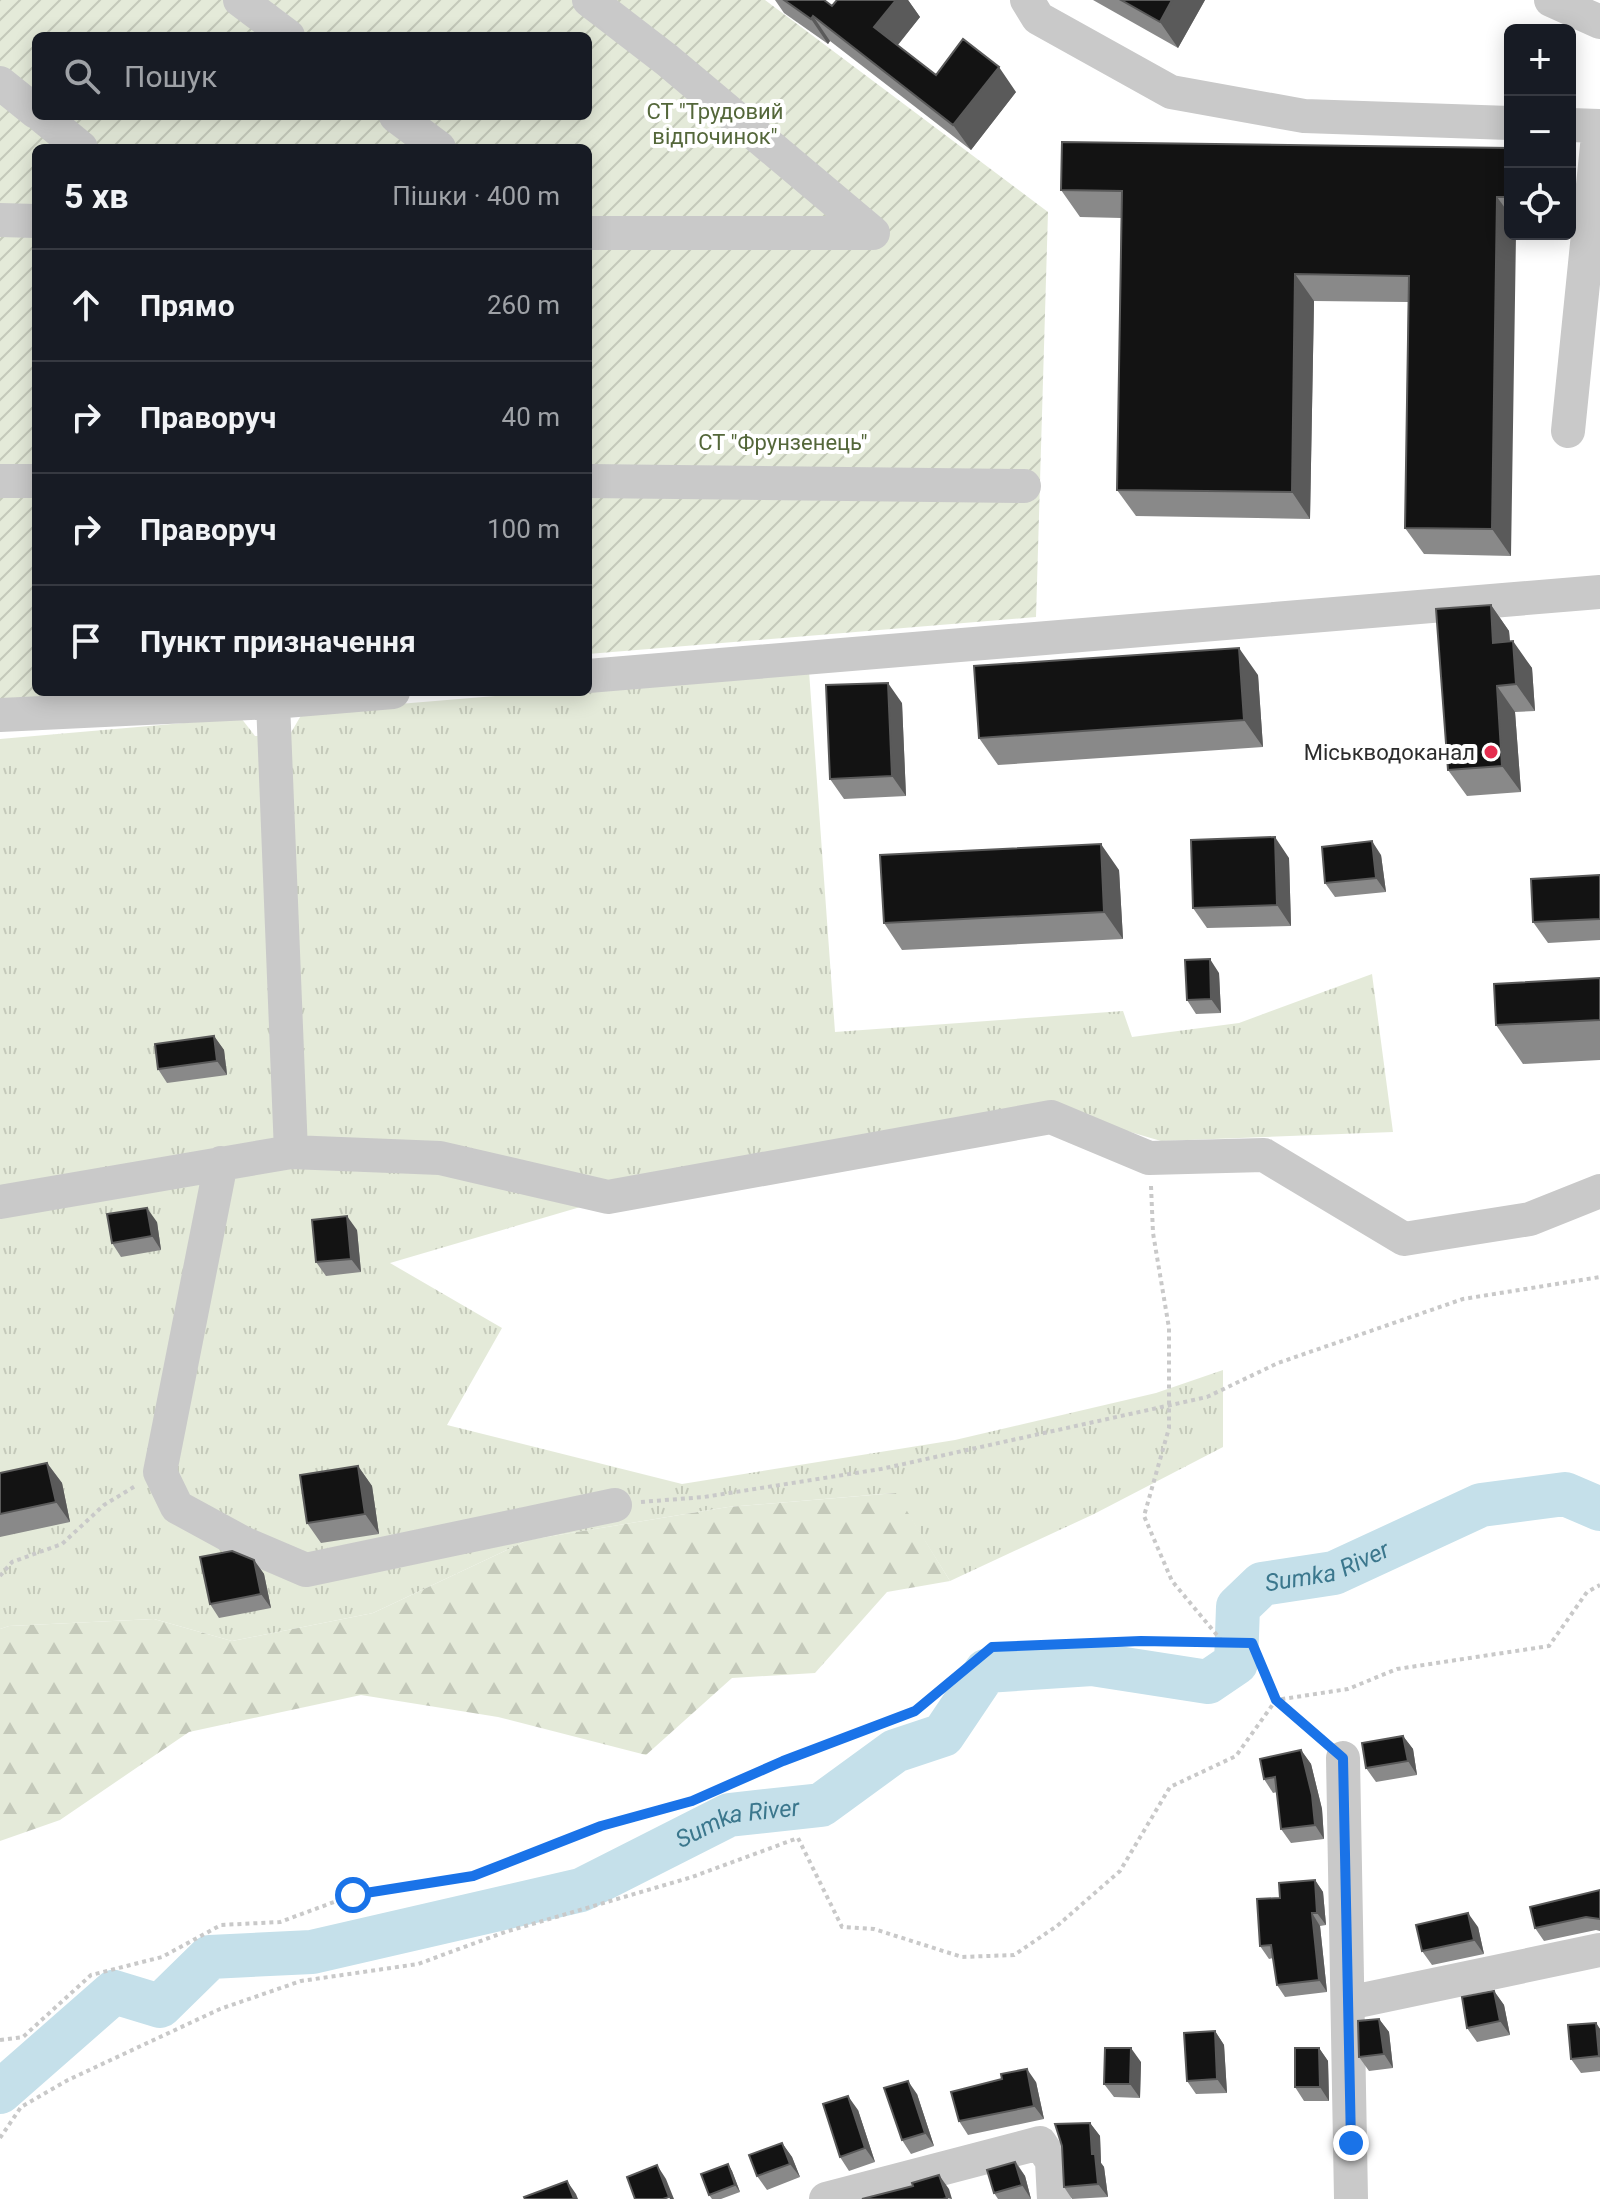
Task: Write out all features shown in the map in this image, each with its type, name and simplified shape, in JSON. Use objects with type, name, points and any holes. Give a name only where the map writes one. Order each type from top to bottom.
[{"type":"street","points":[[240,0],[283,32]]},
{"type":"street","points":[[589,0],[667,60],[873,233],[592,233]]},
{"type":"street","points":[[1027,0],[1038,18],[1171,92],[1304,116],[1504,123]]},
{"type":"street","points":[[1551,0],[1600,22]]},
{"type":"street","points":[[0,83],[32,109]]},
{"type":"street","points":[[47,120],[76,144]]},
{"type":"street","points":[[401,120],[434,144]]},
{"type":"street","points":[[1568,431],[1600,123],[1576,125]]},
{"type":"street","points":[[0,220],[32,221]]},
{"type":"street","points":[[0,481],[32,481]]},
{"type":"street","points":[[592,481],[1024,486]]},
{"type":"street","points":[[592,676],[1600,592]]},
{"type":"street","points":[[0,715],[345,696]]},
{"type":"street","points":[[273,702],[291,1152]]},
{"type":"street","points":[[0,1202],[291,1152],[440,1158],[608,1197],[1051,1117],[1149,1158],[1264,1155],[1404,1239],[1530,1219],[1600,1191]]},
{"type":"street","points":[[221,1163],[160,1472],[177,1507],[245,1544],[306,1570],[615,1505]]},
{"type":"street","points":[[1343,1758],[1351,2199]]},
{"type":"street","points":[[1348,2003],[1600,1950]]},
{"type":"street","points":[[826,2199],[1040,2143],[1052,2161],[1054,2199]]},
{"type":"path","points":[[1149,1158],[1153,1233],[1169,1328],[1169,1428],[1144,1516],[1172,1581],[1221,1640]]},
{"type":"path","points":[[615,1505],[704,1497],[881,1469],[1207,1397],[1278,1363],[1463,1299],[1600,1277]]},
{"type":"path","points":[[0,1576],[12,1562],[62,1544],[104,1505],[160,1472]]},
{"type":"path","points":[[0,2138],[21,2107],[68,2080],[220,2009],[301,1981],[418,1964],[505,1932],[692,1877],[798,1838],[842,1927],[874,1929],[962,1957],[1014,1955],[1057,1926],[1120,1871],[1170,1787],[1236,1756],[1276,1700],[1348,1689],[1397,1669],[1549,1646],[1587,1592],[1600,1585]]},
{"type":"path","points":[[0,2040],[23,2037],[91,1975],[162,1957],[221,1925],[280,1922],[353,1895],[473,1876],[601,1826],[692,1801],[783,1761],[915,1711],[992,1647],[1141,1641],[1221,1640],[1252,1643],[1276,1700],[1343,1758]]},
{"type":"green space","points":[[0,0],[765,0],[1048,212],[1036,617],[592,654],[592,144],[32,144],[32,696],[87,696],[0,703]]},
{"type":"green space","points":[[809,671],[835,1032],[1123,1011],[1132,1037],[1239,1023],[1372,974],[1393,1132],[1161,1141],[1052,1109],[611,1198],[390,1263],[502,1328],[447,1425],[682,1484],[955,1440],[1156,1393],[1223,1370],[1223,1447],[1094,1514],[950,1581],[895,1493],[728,1507],[528,1540],[373,1613],[232,1641],[154,1619],[9,1626],[0,1629],[0,739],[241,718],[255,736],[289,736],[303,712],[494,696],[592,696],[592,692]]},
{"type":"green space","points":[[896,1493],[950,1581],[887,1592],[815,1673],[732,1678],[646,1755],[498,1717],[361,1695],[189,1732],[60,1820],[0,1841],[0,1629],[9,1626],[154,1619],[232,1641],[373,1613],[528,1540],[728,1507]]},
{"type":"building","points":[[784,0],[824,0],[832,6],[837,0],[896,0],[874,27],[936,75],[963,39],[999,67],[953,125],[813,16],[811,19]]},
{"type":"building","points":[[1121,0],[1172,0],[1160,22]]},
{"type":"building","points":[[1062,142],[1504,148],[1504,197],[1497,197],[1492,529],[1405,528],[1409,276],[1295,274],[1292,492],[1117,490],[1122,191],[1061,190]]},
{"type":"building","name":"Міськводоканал","points":[[1491,605],[1493,643],[1513,641],[1516,684],[1497,686],[1502,766],[1448,770],[1436,609]]},
{"type":"building","points":[[1239,648],[1244,720],[979,738],[974,666]]},
{"type":"building","points":[[888,683],[892,776],[830,779],[826,685]]},
{"type":"building","points":[[1275,837],[1277,905],[1193,908],[1191,840]]},
{"type":"building","points":[[1372,841],[1376,878],[1325,883],[1322,847]]},
{"type":"building","points":[[1101,844],[1104,912],[884,923],[880,855]]},
{"type":"building","points":[[1600,875],[1600,919],[1533,922],[1531,879]]},
{"type":"building","points":[[1210,959],[1211,999],[1187,1000],[1185,960]]},
{"type":"building","points":[[1600,978],[1600,1020],[1496,1025],[1494,984]]},
{"type":"building","points":[[214,1036],[217,1061],[158,1069],[155,1044]]},
{"type":"building","points":[[147,1208],[152,1236],[112,1243],[107,1214]]},
{"type":"building","points":[[347,1216],[351,1259],[316,1262],[312,1220]]},
{"type":"building","points":[[47,1463],[56,1502],[0,1514],[0,1473]]},
{"type":"building","points":[[358,1466],[365,1514],[307,1523],[300,1475]]},
{"type":"building","points":[[232,1551],[254,1560],[261,1594],[210,1604],[200,1557]]},
{"type":"building","points":[[1403,1736],[1408,1761],[1366,1768],[1362,1743]]},
{"type":"building","points":[[1301,1750],[1312,1795],[1315,1825],[1281,1829],[1275,1777],[1264,1779],[1260,1759]]},
{"type":"building","points":[[1315,1880],[1317,1913],[1312,1913],[1319,1980],[1277,1985],[1271,1945],[1260,1946],[1257,1899],[1280,1898],[1279,1883]]},
{"type":"building","points":[[1600,1890],[1600,1919],[1586,1917],[1535,1928],[1530,1907]]},
{"type":"building","points":[[1468,1913],[1474,1940],[1422,1951],[1416,1925]]},
{"type":"building","points":[[1494,1991],[1500,2021],[1467,2028],[1462,1997]]},
{"type":"building","points":[[1379,2019],[1384,2054],[1359,2057],[1358,2021]]},
{"type":"building","points":[[1596,2023],[1599,2056],[1571,2059],[1568,2025]]},
{"type":"building","points":[[1215,2031],[1217,2079],[1187,2081],[1184,2033]]},
{"type":"building","points":[[1105,2048],[1131,2048],[1130,2084],[1104,2084]]},
{"type":"building","points":[[1295,2048],[1319,2048],[1320,2087],[1295,2087]]},
{"type":"building","points":[[1027,2069],[1034,2106],[959,2121],[951,2092],[1002,2079],[1001,2074]]},
{"type":"building","points":[[908,2081],[925,2133],[902,2140],[884,2088]]},
{"type":"building","points":[[848,2096],[865,2148],[840,2157],[823,2104]]},
{"type":"building","points":[[1090,2123],[1098,2184],[1064,2187],[1062,2146],[1055,2124]]},
{"type":"building","points":[[782,2143],[790,2164],[757,2176],[749,2155]]},
{"type":"building","points":[[1015,2162],[1022,2185],[994,2193],[987,2170]]},
{"type":"building","points":[[728,2164],[735,2185],[709,2195],[701,2174]]},
{"type":"building","points":[[657,2165],[669,2197],[635,2199],[627,2177]]},
{"type":"building","points":[[939,2175],[947,2198],[862,2199],[913,2186],[912,2183]]},
{"type":"building","points":[[567,2181],[574,2199],[524,2197]]},
{"type":"waterway","name":"Sumka River","points":[[0,2092],[114,1992],[160,2006],[210,1957],[312,1952],[581,1890],[729,1815],[821,1805],[895,1751],[943,1735],[986,1671],[1092,1664],[1208,1682],[1236,1663],[1238,1607],[1262,1584],[1334,1573],[1481,1505],[1565,1494],[1600,1509]]},
{"type":"place","name":"Міськводоканал","points":[[1491,752]]},
{"type":"route","points":[[353,1895],[473,1876],[601,1826],[692,1801],[783,1761],[915,1711],[992,1647],[1141,1641],[1221,1640],[1252,1643],[1276,1700],[1343,1758],[1351,2143]]},
{"type":"park label","name":"СТ \"Трудовий відпочинок\"","points":[[715,124]]},
{"type":"park label","name":"СТ \"Фрунзенець\"","points":[[783,442]]}]
